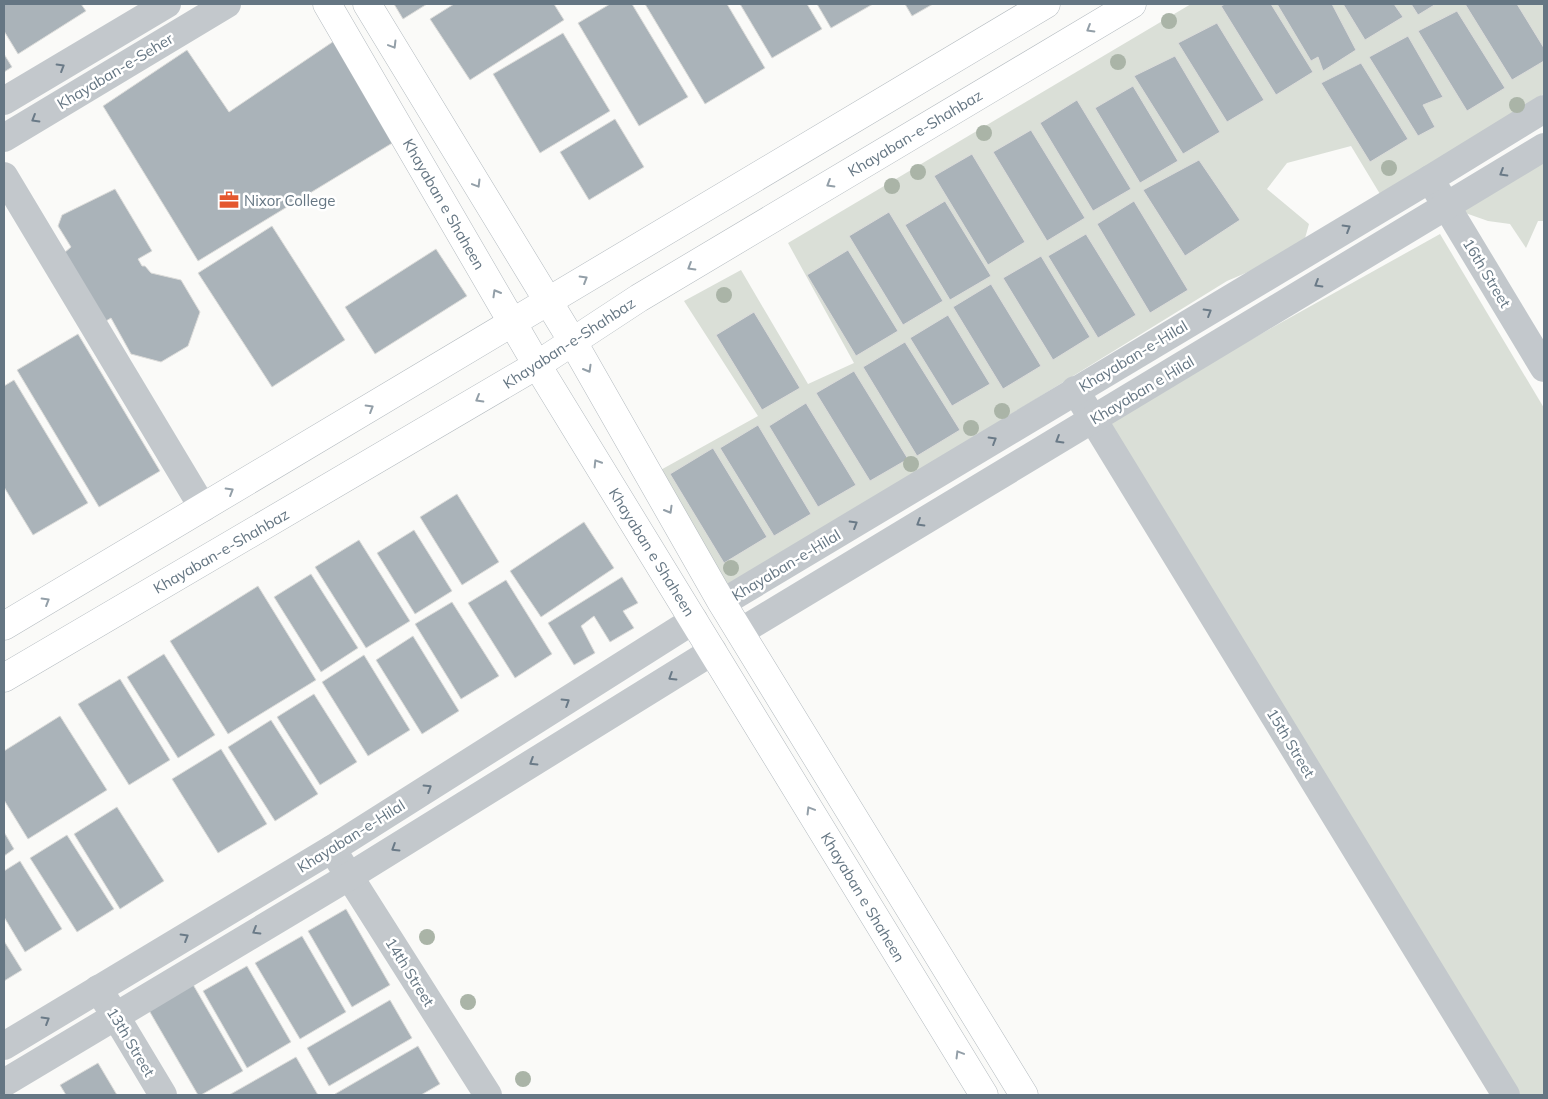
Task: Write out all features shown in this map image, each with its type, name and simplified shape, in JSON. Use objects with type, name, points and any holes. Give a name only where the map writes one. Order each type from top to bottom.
[{"type":"main road","name":"Khayaban e Shaheen","points":[[327,4],[537,365],[984,1095]]},
{"type":"main road","points":[[368,4],[573,342],[722,603],[1024,1095]]},
{"type":"main road","points":[[4,626],[1046,4]]},
{"type":"main road","name":"Khayaban-e-Shahbaz","points":[[4,678],[537,365],[639,298],[1132,4]]},
{"type":"street","name":"Khayaban-e-Seher","points":[[4,101],[167,4]]},
{"type":"street","name":"Khayaban-e-Seher","points":[[4,138],[227,4]]},
{"type":"street","name":"Khayaban-e-Hilal","points":[[722,603],[1544,109]]},
{"type":"street","name":"Khayaban e Hilal","points":[[740,632],[1544,148]]},
{"type":"street","points":[[4,176],[203,508]]},
{"type":"street","name":"16th Street","points":[[1430,179],[1544,368]]},
{"type":"street","name":"15th Street","points":[[1075,390],[1506,1095]]},
{"type":"street","name":"Khayaban-e-Hilal","points":[[4,1046],[332,849],[694,620]]},
{"type":"street","points":[[4,1083],[350,876],[713,651]]},
{"type":"street","name":"14th Street","points":[[332,849],[488,1095]]},
{"type":"street","name":"13th Street","points":[[98,989],[163,1095]]},
{"type":"shaded area","points":[[1191,4],[1544,4],[1544,94],[1380,194],[1351,146],[1287,163],[1267,189],[1309,224],[1302,249],[1227,281],[723,592],[657,472],[758,416],[684,301],[741,270],[808,384],[854,363],[788,243]]},
{"type":"shaded area","points":[[1544,157],[1544,221],[1538,221],[1526,248],[1510,224],[1488,221],[1454,209]]},
{"type":"shaded area","points":[[1440,234],[1544,408],[1544,1095],[1517,1095],[1103,422]]},
{"type":"building","points":[[4,4],[81,4],[86,11],[18,54],[4,31]]},
{"type":"building","points":[[394,4],[427,4],[403,19]]},
{"type":"building","points":[[454,4],[554,4],[564,20],[470,80],[430,19]]},
{"type":"building","points":[[610,4],[632,4],[688,97],[639,126],[578,23]]},
{"type":"building","points":[[645,4],[727,4],[765,68],[705,104]]},
{"type":"building","points":[[740,4],[807,4],[822,29],[772,58]]},
{"type":"building","points":[[817,4],[873,4],[831,28]]},
{"type":"building","points":[[905,4],[933,4],[912,16]]},
{"type":"building","points":[[1225,4],[1271,4],[1313,72],[1276,95],[1221,6]]},
{"type":"building","points":[[1277,4],[1332,4],[1356,50],[1323,71],[1318,57],[1311,61]]},
{"type":"building","points":[[1343,4],[1394,4],[1403,17],[1365,40]]},
{"type":"building","points":[[1411,4],[1436,4],[1418,15]]},
{"type":"building","points":[[1465,4],[1517,4],[1544,48],[1544,61],[1512,80]]},
{"type":"building","points":[[1457,11],[1505,88],[1467,111],[1418,31]]},
{"type":"building","points":[[1217,23],[1264,100],[1227,122],[1178,43]]},
{"type":"building","points":[[563,33],[610,111],[540,153],[493,74]]},
{"type":"building","points":[[1408,36],[1443,97],[1423,105],[1435,127],[1418,136],[1369,57]]},
{"type":"building","name":"Nixor College","points":[[334,41],[399,139],[198,261],[103,106],[187,50],[229,112]]},
{"type":"building","points":[[4,54],[12,67],[4,72]]},
{"type":"building","points":[[1175,56],[1220,132],[1183,154],[1134,76]]},
{"type":"building","points":[[1361,63],[1408,139],[1370,162],[1321,83]]},
{"type":"building","points":[[1133,86],[1178,161],[1140,183],[1095,108]]},
{"type":"building","points":[[1077,100],[1131,189],[1093,211],[1040,123]]},
{"type":"building","points":[[615,119],[644,167],[589,200],[560,152]]},
{"type":"building","points":[[1031,130],[1085,218],[1047,241],[993,152]]},
{"type":"building","points":[[972,154],[1025,242],[988,265],[934,176]]},
{"type":"building","points":[[1199,160],[1240,220],[1185,256],[1143,190]]},
{"type":"building","points":[[115,189],[152,251],[138,259],[142,266],[145,266],[151,273],[181,280],[200,312],[188,346],[161,362],[131,354],[111,318],[106,321],[64,253],[71,247],[58,226],[62,215]]},
{"type":"building","points":[[945,201],[991,276],[950,300],[905,225]]},
{"type":"building","points":[[1134,201],[1188,290],[1150,313],[1097,224]]},
{"type":"building","points":[[889,212],[943,301],[903,325],[849,236]]},
{"type":"building","points":[[272,226],[345,340],[272,387],[198,273]]},
{"type":"building","points":[[1086,234],[1136,315],[1098,338],[1048,256]]},
{"type":"building","points":[[436,249],[467,296],[375,354],[345,307]]},
{"type":"building","points":[[848,250],[898,331],[856,356],[807,275]]},
{"type":"building","points":[[1041,256],[1090,337],[1053,360],[1003,278]]},
{"type":"building","points":[[991,284],[1041,366],[1003,389],[953,307]]},
{"type":"building","points":[[754,312],[800,388],[762,410],[716,335]]},
{"type":"building","points":[[948,315],[990,384],[952,406],[910,338]]},
{"type":"building","points":[[78,334],[160,471],[99,507],[17,370]]},
{"type":"building","points":[[905,342],[960,430],[917,456],[863,367]]},
{"type":"building","points":[[854,371],[908,459],[870,481],[816,393]]},
{"type":"building","points":[[14,380],[88,503],[33,535],[4,487],[4,386]]},
{"type":"building","points":[[806,403],[856,485],[818,507],[769,426]]},
{"type":"building","points":[[758,425],[811,514],[774,536],[720,448]]},
{"type":"building","points":[[713,448],[767,537],[724,563],[670,474]]},
{"type":"building","points":[[457,494],[499,562],[462,585],[420,517]]},
{"type":"building","points":[[584,522],[614,568],[541,617],[510,571]]},
{"type":"building","points":[[414,530],[452,591],[415,614],[377,553]]},
{"type":"building","points":[[359,540],[410,621],[366,648],[315,567]]},
{"type":"building","points":[[311,574],[358,648],[321,672],[274,597]]},
{"type":"building","points":[[622,577],[638,603],[623,611],[634,628],[610,642],[594,616],[581,626],[595,653],[574,665],[548,623]]},
{"type":"building","points":[[506,580],[552,654],[515,678],[468,603]]},
{"type":"building","points":[[258,586],[316,680],[228,734],[170,641]]},
{"type":"building","points":[[452,602],[499,676],[461,699],[415,624]]},
{"type":"building","points":[[413,636],[459,711],[422,734],[376,660]]},
{"type":"building","points":[[164,654],[215,735],[178,758],[127,677]]},
{"type":"building","points":[[364,655],[410,730],[368,756],[322,682]]},
{"type":"building","points":[[120,679],[170,760],[129,785],[78,704]]},
{"type":"building","points":[[314,694],[357,762],[320,785],[277,717]]},
{"type":"building","points":[[60,716],[107,790],[28,839],[4,800],[4,751]]},
{"type":"building","points":[[271,720],[318,794],[275,821],[228,747]]},
{"type":"building","points":[[221,749],[267,824],[218,853],[172,779]]},
{"type":"building","points":[[117,807],[164,881],[120,909],[74,834]]},
{"type":"building","points":[[4,832],[14,849],[4,856]]},
{"type":"building","points":[[67,835],[114,909],[77,932],[30,858]]},
{"type":"building","points":[[20,861],[62,929],[25,952],[4,917],[4,871]]},
{"type":"building","points":[[346,909],[390,985],[352,1007],[308,931]]},
{"type":"building","points":[[302,936],[346,1012],[300,1039],[255,963]]},
{"type":"building","points":[[4,941],[22,970],[4,981]]},
{"type":"building","points":[[247,966],[291,1042],[247,1068],[203,991]]},
{"type":"building","points":[[191,981],[243,1071],[201,1095],[198,1095],[147,1007]]},
{"type":"building","points":[[390,1000],[412,1038],[329,1086],[307,1048]]},
{"type":"building","points":[[418,1046],[440,1084],[421,1095],[335,1094]]},
{"type":"building","points":[[296,1057],[318,1095],[229,1095]]},
{"type":"building","points":[[98,1063],[117,1095],[66,1095],[60,1085]]},
{"type":"place","name":"Nixor College","points":[[229,200]]}]
